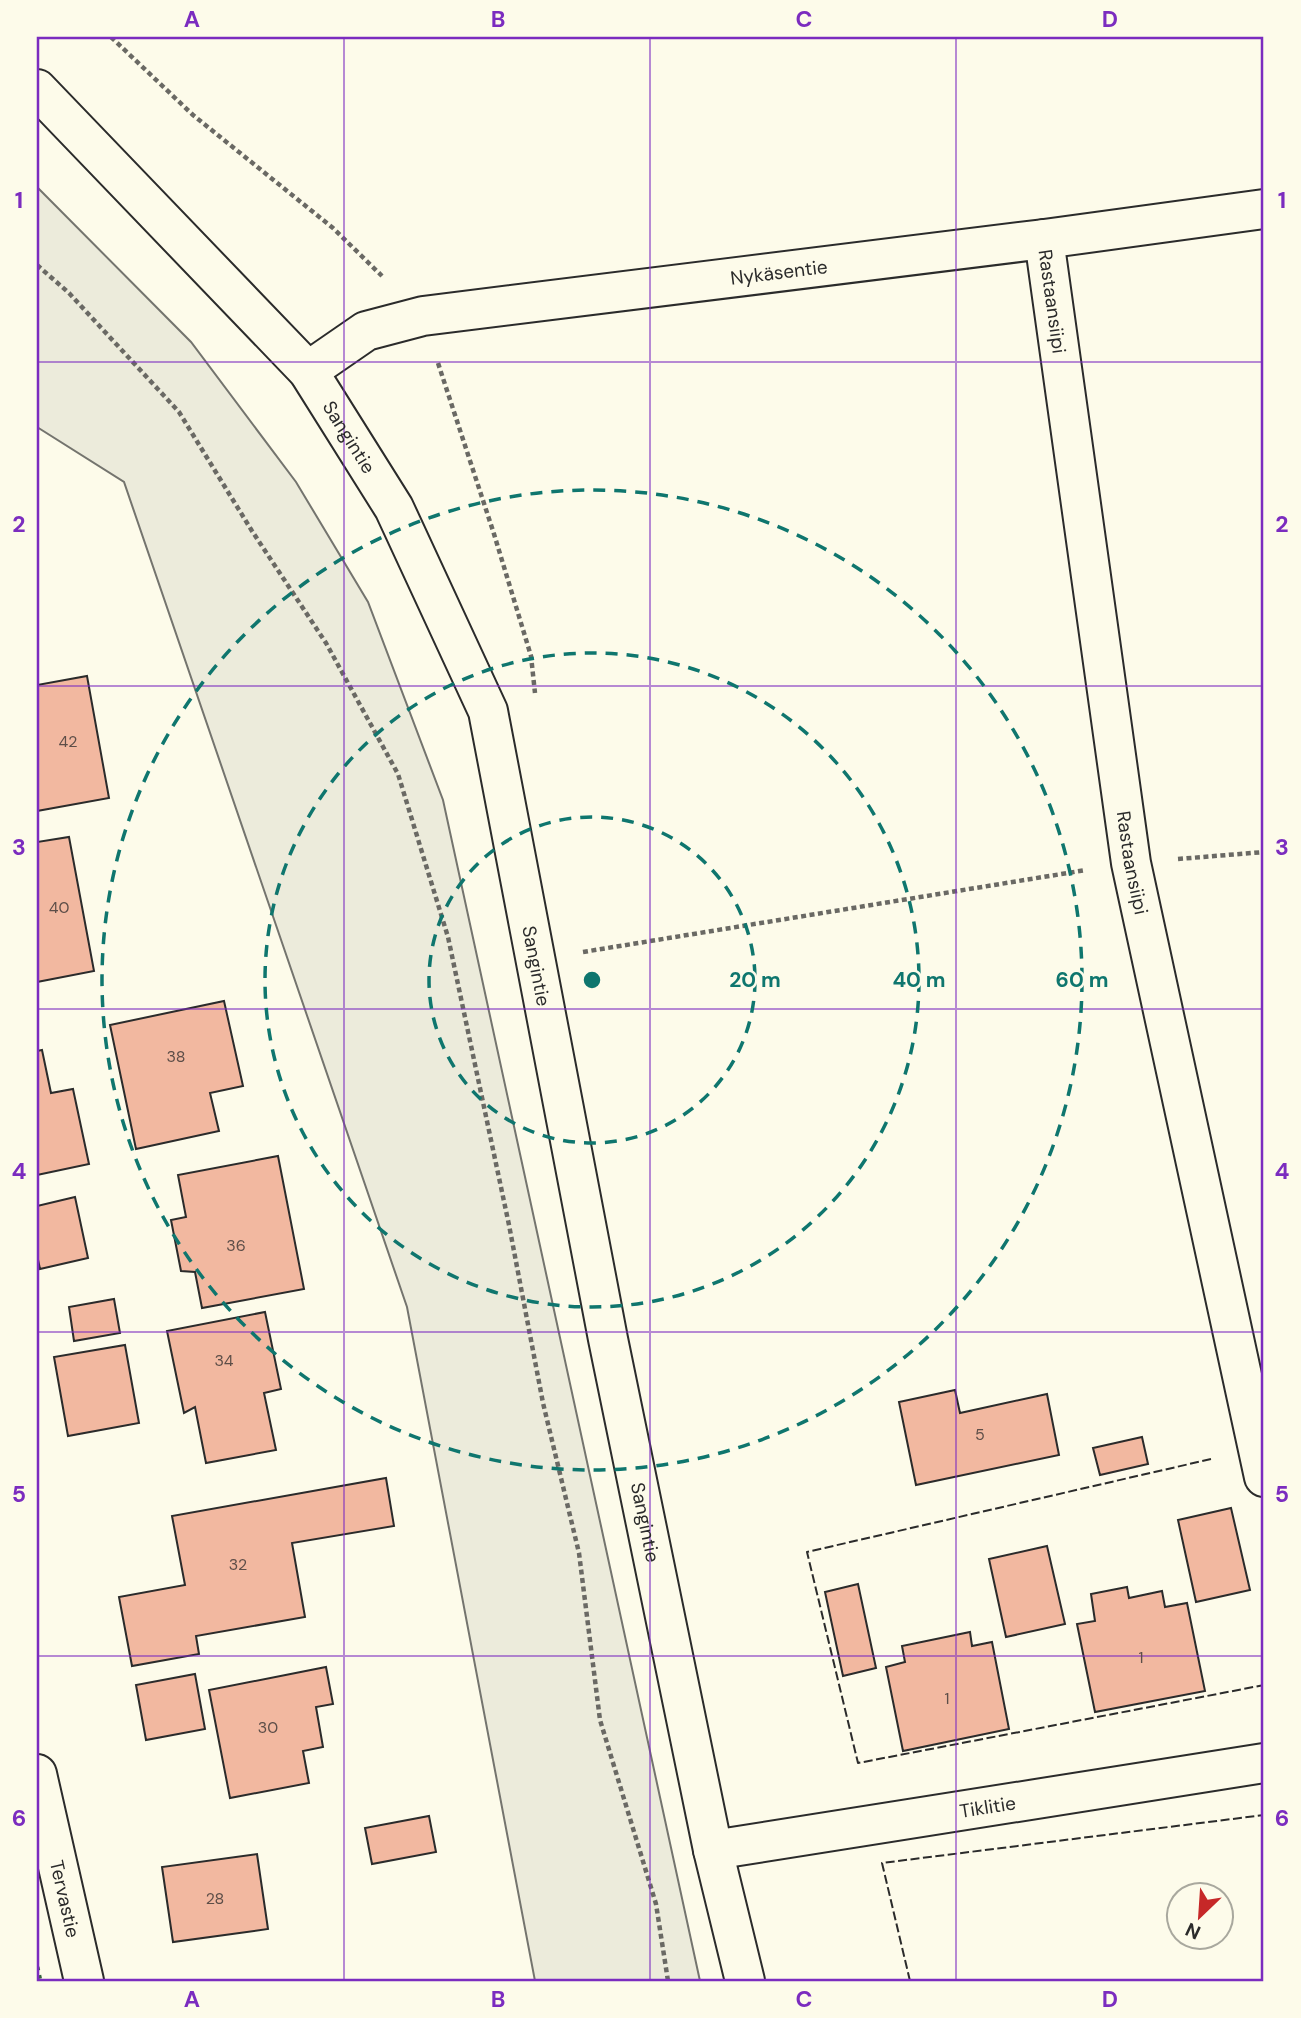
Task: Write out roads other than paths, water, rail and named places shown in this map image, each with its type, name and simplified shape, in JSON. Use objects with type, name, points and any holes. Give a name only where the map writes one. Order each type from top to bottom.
[{"type":"street","name":"Sangintie","points":[[37,89],[307,371],[394,508],[488,711],[611,1353],[713,1850],[745,1981]]},
{"type":"street","name":"Nykäsentie","points":[[307,371],[366,331],[423,316],[1264,209]]},
{"type":"street","name":"Rastaansiipi","points":[[1044,239],[1131,863],[1264,1477]]},
{"type":"street","name":"Tiklitie","points":[[713,1850],[1264,1763]]},
{"type":"street","name":"Tervastie","points":[[37,1774],[84,1981]]}]
